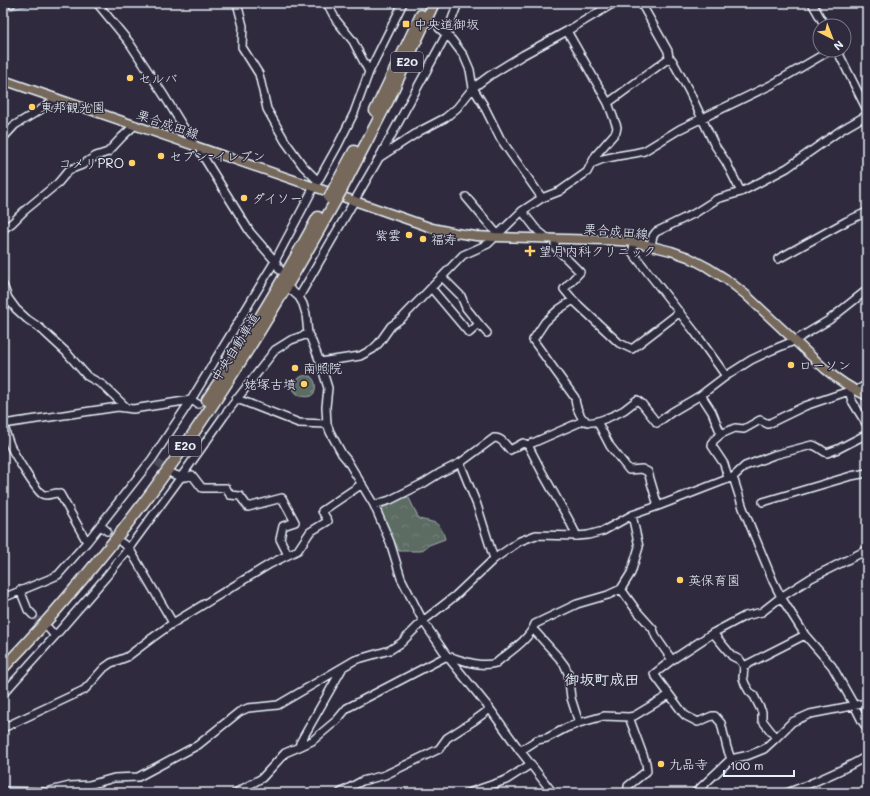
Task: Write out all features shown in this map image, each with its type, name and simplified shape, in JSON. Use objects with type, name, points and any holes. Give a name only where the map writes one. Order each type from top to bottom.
[{"type":"highway","name":"中央自動車道","points":[[3,668],[50,618],[131,520],[202,422],[240,364],[304,257],[427,3]]},
{"type":"highway","name":"中央自動車道","points":[[3,659],[90,561],[126,516],[196,418],[230,366],[335,194],[397,83],[434,3]]},
{"type":"main road","name":"栗合成田線","points":[[3,80],[197,147],[316,184],[353,201],[432,228],[476,236],[635,242],[688,257],[722,276],[745,294],[824,369],[853,390],[867,396]]},
{"type":"street","points":[[3,5],[12,3]]},
{"type":"street","points":[[97,3],[129,42],[250,232],[275,261],[280,270]]},
{"type":"street","points":[[237,3],[243,26],[242,47],[259,74],[267,109],[285,141],[316,184]]},
{"type":"street","points":[[327,3],[336,20],[353,41],[369,72]]},
{"type":"street","points":[[3,598],[58,575],[154,460],[275,261],[354,113],[369,72],[403,3]]},
{"type":"street","points":[[299,297],[379,158],[446,35],[458,3]]},
{"type":"street","points":[[379,158],[409,138],[446,118],[457,108],[473,88],[489,76],[614,3]]},
{"type":"street","points":[[641,3],[668,51],[669,58],[672,60],[689,91],[714,144],[726,162],[741,192]]},
{"type":"street","points":[[812,3],[820,18]]},
{"type":"street","points":[[439,28],[452,40],[464,56],[470,70],[473,88],[500,138],[542,198]]},
{"type":"street","points":[[320,362],[360,356],[373,349],[380,343],[391,326],[402,318],[463,255],[488,244],[522,212],[542,198],[560,191],[587,172],[596,155],[616,132],[617,127],[608,103],[567,31]]},
{"type":"street","points":[[608,103],[669,58]]},
{"type":"street","points":[[591,164],[644,150],[680,129],[772,84],[817,58]]},
{"type":"street","points":[[841,58],[867,110]]},
{"type":"street","points":[[3,138],[15,125],[50,104],[56,98]]},
{"type":"street","points":[[650,245],[656,232],[695,213],[717,199],[741,192],[787,168],[841,130],[867,115]]},
{"type":"street","points":[[3,229],[12,224],[24,211],[58,183],[69,170],[82,165],[96,156],[108,152],[135,125]]},
{"type":"street","points":[[466,197],[497,236]]},
{"type":"street","points":[[522,212],[536,229],[551,239],[555,247],[580,272],[564,290],[619,344],[632,349],[680,312]]},
{"type":"street","points":[[778,259],[847,220],[867,212]]},
{"type":"street","points":[[635,242],[632,252],[680,312],[726,376]]},
{"type":"street","points":[[442,277],[461,296],[466,308],[487,333]]},
{"type":"street","points":[[3,285],[10,301],[16,309],[40,328],[66,352],[88,376],[103,384],[127,408]]},
{"type":"street","points":[[432,288],[468,333],[479,324]]},
{"type":"street","points":[[291,290],[299,297],[303,304],[306,314],[308,334],[320,362],[328,388],[326,407],[327,424],[330,432],[374,505],[390,542],[401,578],[423,621],[447,656],[490,709],[553,793]]},
{"type":"street","points":[[573,300],[558,310],[545,322],[532,340],[574,398],[576,406],[585,420],[590,422],[597,421],[622,411],[637,400],[657,423],[672,412],[701,395],[726,376],[751,360],[794,341],[829,320],[867,290]]},
{"type":"street","points":[[3,306],[10,301]]},
{"type":"street","points":[[3,694],[106,577],[129,548],[181,477],[221,415],[236,399],[275,350],[291,340],[308,334]]},
{"type":"street","points":[[867,384],[805,406],[768,424],[760,420],[744,429],[735,428],[721,434],[713,441],[712,446],[731,477],[773,581],[781,597],[805,635],[832,666],[867,728]]},
{"type":"street","points":[[853,390],[852,401],[867,425]]},
{"type":"street","points":[[701,395],[712,412],[721,434]]},
{"type":"street","points":[[236,399],[299,423],[327,424]]},
{"type":"street","points":[[87,542],[60,494],[43,494],[33,484],[10,446],[4,424],[118,407],[133,409],[191,400],[198,404]]},
{"type":"street","points":[[374,505],[390,500],[460,463],[494,438],[498,437],[510,450],[523,443],[528,444],[585,420]]},
{"type":"street","points":[[597,421],[610,446],[629,470],[642,468],[648,472],[658,506]]},
{"type":"street","points":[[3,791],[46,792],[70,786],[89,785],[114,778],[138,777],[198,745],[238,712],[248,708],[278,705],[355,660],[390,650],[401,643],[423,621],[455,596],[494,560],[520,541],[536,536],[577,536],[603,531],[632,515],[731,477],[745,466],[774,455],[812,445],[827,453],[867,434]]},
{"type":"street","points":[[528,444],[577,536]]},
{"type":"street","points":[[460,463],[477,505],[494,560]]},
{"type":"street","points":[[763,502],[851,476],[867,473]]},
{"type":"street","points":[[173,474],[185,478],[192,475],[202,488],[226,488],[230,495],[240,496],[248,507],[282,498],[295,522],[283,526],[280,538],[288,555]]},
{"type":"street","points":[[3,728],[84,690],[104,668],[111,663],[127,657],[173,623],[270,564],[298,550],[310,532],[328,521],[322,511],[362,484]]},
{"type":"street","points":[[235,793],[262,778],[285,753],[312,741],[337,720],[347,708],[447,656],[476,663],[496,663],[524,640],[536,624],[578,604],[608,595],[621,588],[631,573],[639,547],[632,515]]},
{"type":"street","points":[[100,525],[108,531]]},
{"type":"street","points":[[122,543],[129,548],[173,623]]},
{"type":"street","points":[[731,759],[721,723],[715,716],[698,722],[686,716],[654,674],[672,660],[713,633],[745,616],[762,612],[781,597],[810,578],[867,550]]},
{"type":"street","points":[[621,588],[636,610],[653,629],[656,637],[672,660]]},
{"type":"street","points":[[20,590],[28,610],[33,615]]},
{"type":"street","points":[[533,629],[565,666],[568,673],[571,698],[579,723]]},
{"type":"street","points":[[49,630],[55,636]]},
{"type":"street","points":[[713,633],[732,656],[740,660],[744,666],[743,678],[748,691],[754,696],[762,712],[762,720],[776,738]]},
{"type":"street","points":[[744,666],[805,635]]},
{"type":"street","points":[[300,747],[300,743],[343,667]]},
{"type":"street","points":[[520,751],[537,740],[547,738],[579,723],[604,716],[634,716],[669,695]]},
{"type":"street","points":[[695,793],[731,759],[749,755],[764,749],[792,722],[810,714],[867,703]]},
{"type":"street","points":[[340,793],[362,781],[385,775],[440,749],[447,738],[490,709]]},
{"type":"street","points":[[628,793],[628,786],[647,771],[646,764],[629,717]]},
{"type":"street","points":[[787,793],[834,774],[867,756]]},
{"type":"street","points":[[468,793],[506,780],[531,764]]},
{"type":"green space","points":[[302,376],[309,376],[314,380],[315,391],[310,396],[300,396],[292,387],[295,381]]},
{"type":"green space","points":[[404,497],[409,498],[419,519],[433,522],[439,526],[445,539],[429,545],[421,551],[399,551],[381,513],[384,506]]},
{"type":"waterway","points":[[3,11],[38,3]]},
{"type":"tunnel","points":[[417,3],[439,28]]},
{"type":"tunnel","points":[[198,404],[218,414]]},
{"type":"tunnel","points":[[157,462],[170,472]]},
{"type":"tunnel","points":[[33,615],[46,627]]},
{"type":"place","name":"中央道御坂","points":[[406,24]]},
{"type":"place","name":"セルバ","points":[[130,78]]},
{"type":"place","name":"東邦観光園","points":[[32,107]]},
{"type":"place","name":"セブン-イレブン","points":[[161,156]]},
{"type":"place","name":"コメリPRO","points":[[132,163]]},
{"type":"place","name":"ダイソー","points":[[244,198]]},
{"type":"place","name":"紫雲","points":[[409,235]]},
{"type":"place","name":"福寿","points":[[423,239]]},
{"type":"place","name":"望月内科クリニック","points":[[530,251]]},
{"type":"place","name":"ローソン","points":[[791,365]]},
{"type":"place","name":"南照院","points":[[295,368]]},
{"type":"place","name":"姥塚古墳","points":[[304,384]]},
{"type":"place","name":"英保育園","points":[[680,580]]},
{"type":"place","name":"九品寺","points":[[661,764]]},
{"type":"district","name":"御坂町成田","points":[[602,680]]}]
